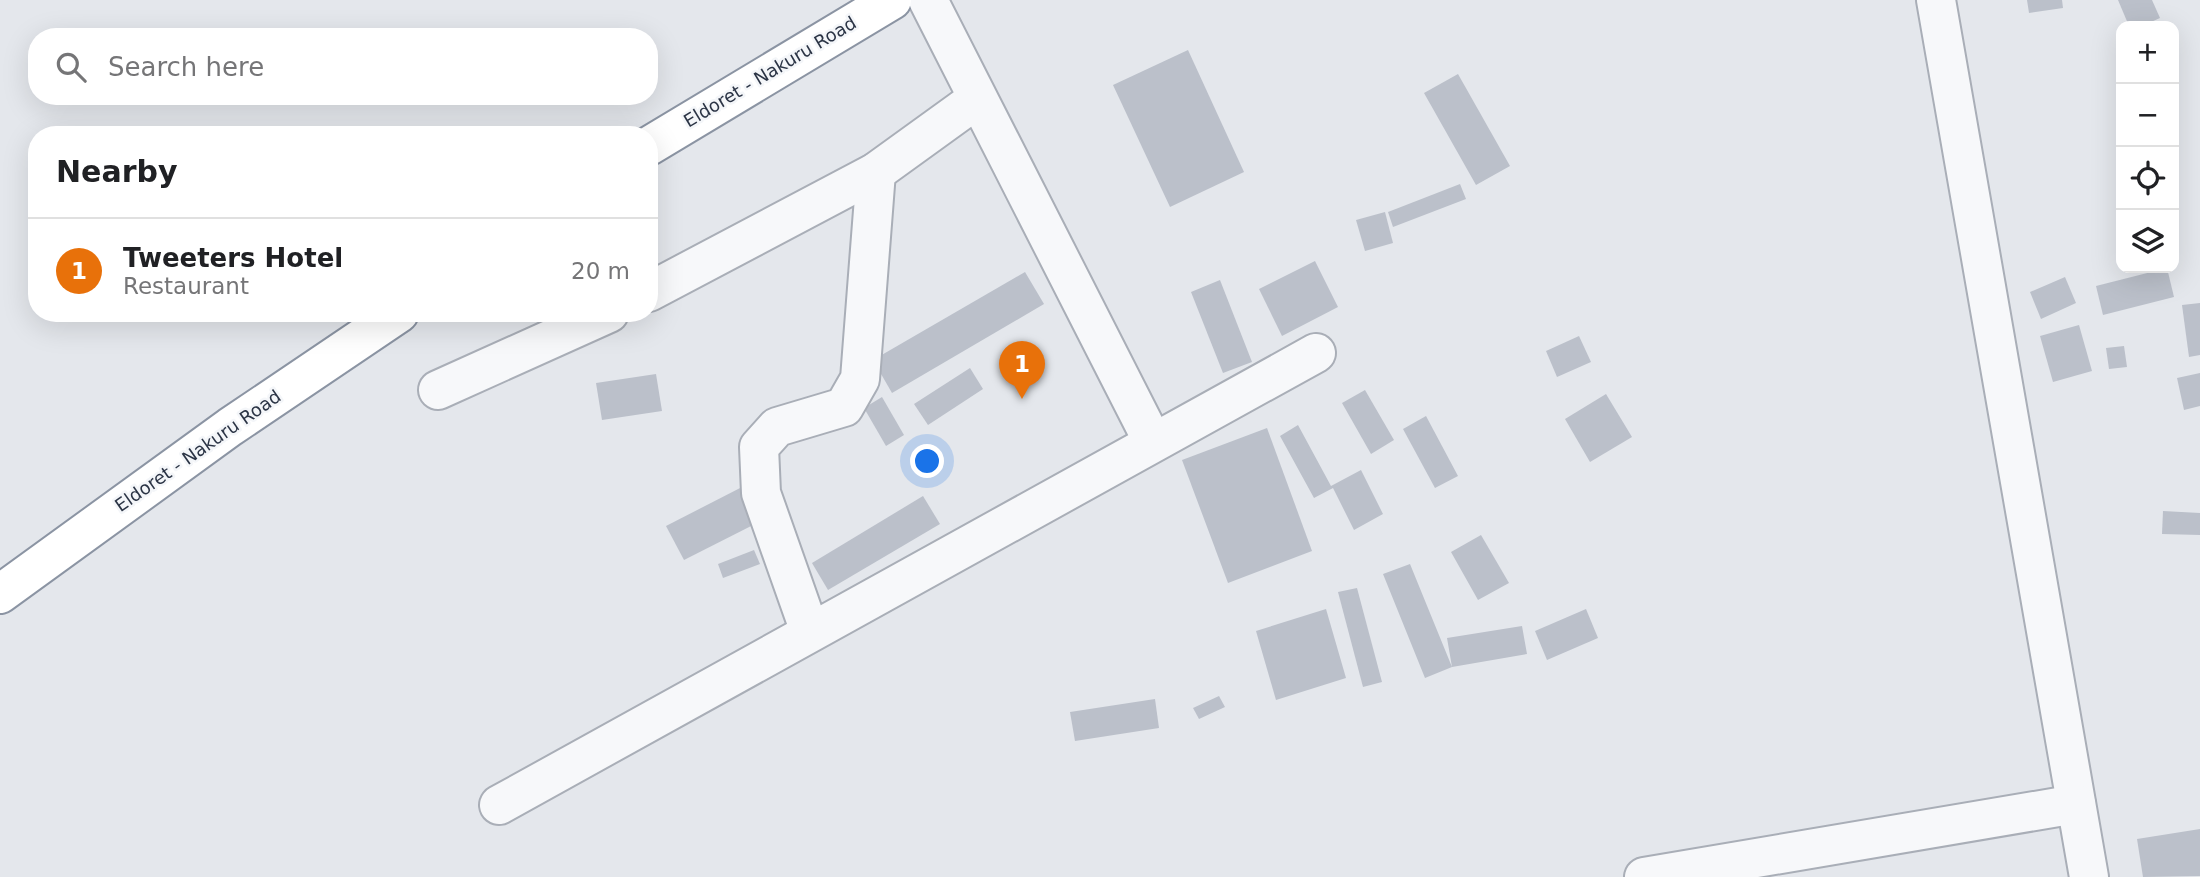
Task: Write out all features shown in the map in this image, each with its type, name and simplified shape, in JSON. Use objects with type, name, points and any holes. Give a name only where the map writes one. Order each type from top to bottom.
[{"type":"highway","name":"Eldoret - Nakuru Road","points":[[658,141],[892,0]]},
{"type":"highway","name":"Eldoret - Nakuru Road","points":[[0,594],[230,427],[386,322]]},
{"type":"street","points":[[928,0],[1153,442]]},
{"type":"street","points":[[1936,0],[2089,877]]},
{"type":"street","points":[[658,287],[876,172],[977,99]]},
{"type":"street","points":[[810,632],[761,493],[759,447],[777,427],[844,407],[860,379],[876,172]]},
{"type":"street","points":[[438,390],[589,322]]},
{"type":"street","points":[[499,805],[1316,353]]},
{"type":"street","points":[[1644,877],[2076,804]]},
{"type":"building","points":[[2027,0],[2062,0],[2063,8],[2029,13]]},
{"type":"building","points":[[2118,0],[2152,0],[2160,18],[2153,21],[2127,21]]},
{"type":"building","points":[[1188,50],[1244,172],[1170,207],[1113,85]]},
{"type":"building","points":[[1458,74],[1510,166],[1476,185],[1424,93]]},
{"type":"building","points":[[1460,184],[1466,199],[1393,227],[1388,212]]},
{"type":"building","points":[[1385,212],[1393,243],[1365,251],[1356,220]]},
{"type":"building","points":[[1315,261],[1338,307],[1282,336],[1259,289]]},
{"type":"building","points":[[1025,272],[1044,304],[892,393],[873,360]]},
{"type":"building","points":[[2147,273],[2168,273],[2174,297],[2103,315],[2096,286]]},
{"type":"building","points":[[2065,277],[2076,303],[2041,319],[2030,292]]},
{"type":"building","points":[[1220,280],[1252,362],[1223,373],[1191,292]]},
{"type":"building","points":[[2200,303],[2200,355],[2189,357],[2182,305]]},
{"type":"building","points":[[2079,325],[2092,371],[2053,382],[2040,336]]},
{"type":"building","points":[[1579,336],[1591,362],[1557,377],[1546,351]]},
{"type":"building","points":[[2124,346],[2127,367],[2109,369],[2106,348]]},
{"type":"building","points":[[970,368],[983,389],[928,425],[914,404]]},
{"type":"building","points":[[2200,373],[2200,406],[2184,410],[2177,378]]},
{"type":"building","points":[[656,374],[662,411],[602,420],[596,383]]},
{"type":"building","points":[[1365,390],[1394,440],[1371,454],[1342,403]]},
{"type":"building","points":[[1606,394],[1632,437],[1590,462],[1565,419]]},
{"type":"building","points":[[882,397],[904,435],[886,446],[864,408]]},
{"type":"building","points":[[1426,416],[1458,476],[1435,488],[1403,429]]},
{"type":"building","points":[[1298,425],[1331,486],[1361,470],[1383,514],[1354,530],[1333,488],[1314,498],[1280,436]]},
{"type":"building","points":[[1267,428],[1312,551],[1228,583],[1182,460]]},
{"type":"building","points":[[744,486],[761,521],[684,560],[666,526]]},
{"type":"building","points":[[923,496],[940,524],[828,590],[812,563]]},
{"type":"building","points":[[2163,511],[2200,513],[2200,535],[2162,534]]},
{"type":"building","points":[[1481,535],[1509,583],[1478,600],[1451,552]]},
{"type":"building","points":[[754,550],[760,564],[723,578],[718,564]]},
{"type":"building","points":[[1410,564],[1452,667],[1425,678],[1383,574]]},
{"type":"building","points":[[1357,588],[1382,682],[1363,687],[1338,592]]},
{"type":"building","points":[[1326,609],[1346,678],[1276,700],[1256,631]]},
{"type":"building","points":[[1586,609],[1598,638],[1547,660],[1535,631]]},
{"type":"building","points":[[1522,626],[1527,654],[1452,667],[1447,638]]},
{"type":"building","points":[[1219,696],[1225,707],[1199,719],[1193,708]]},
{"type":"building","points":[[1155,699],[1159,728],[1075,741],[1070,712]]},
{"type":"building","points":[[2200,829],[2200,876],[2143,877],[2137,839]]},
{"type":"place","name":"Tweeters Hotel","points":[[1022,399]]}]
